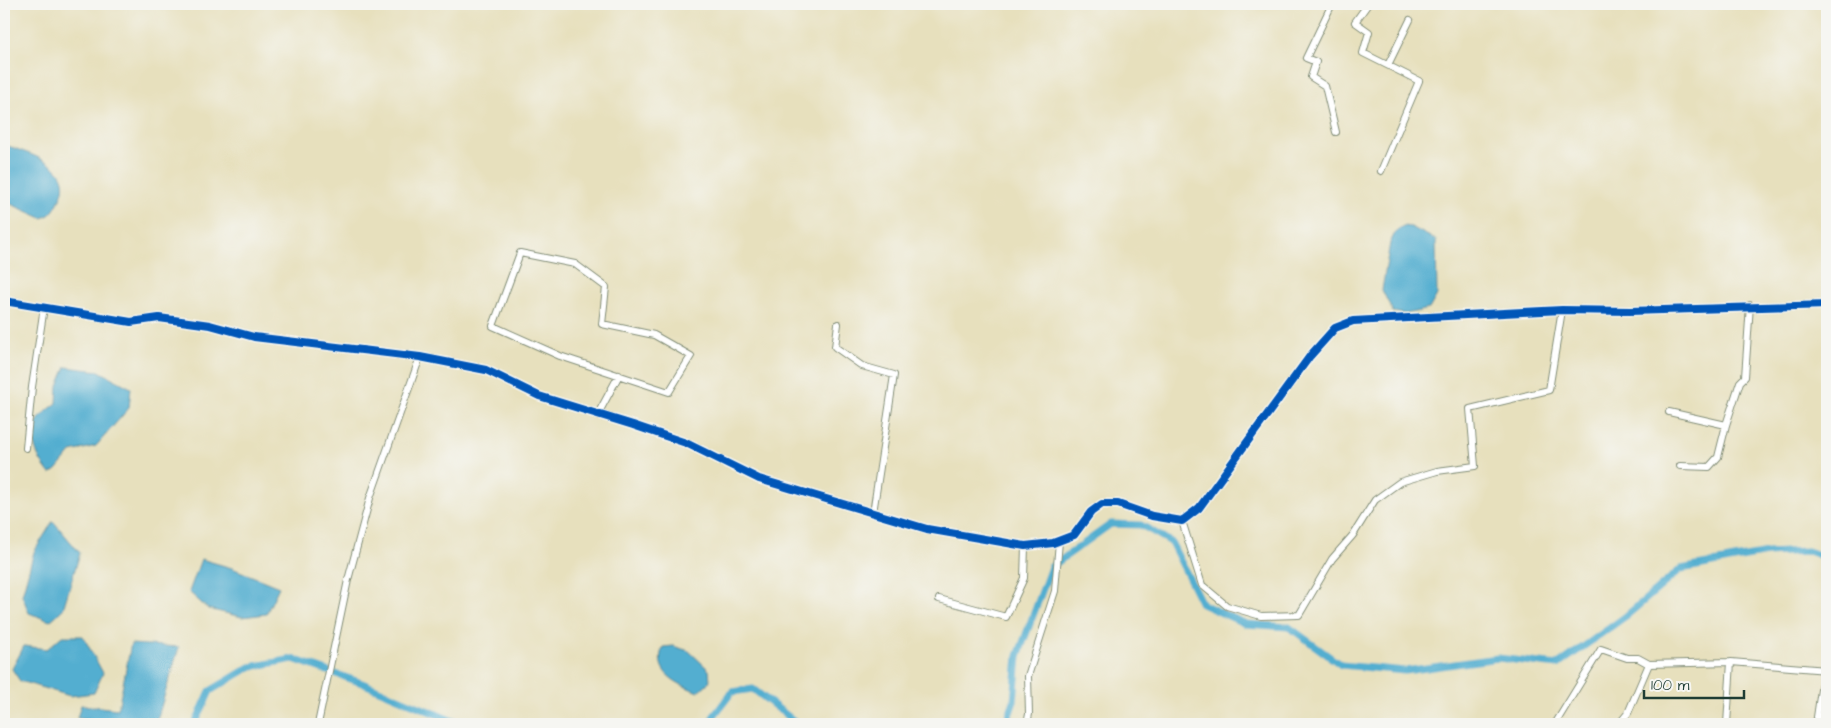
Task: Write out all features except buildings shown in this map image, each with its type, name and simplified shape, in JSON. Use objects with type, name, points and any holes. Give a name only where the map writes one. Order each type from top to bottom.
[{"type":"street","points":[[1332,4],[1306,58],[1316,62],[1311,77],[1325,86],[1336,132]]},
{"type":"street","points":[[1368,4],[1355,22],[1369,32],[1363,53],[1419,81],[1381,171]]},
{"type":"street","points":[[1388,65],[1410,20]]},
{"type":"street","points":[[520,253],[575,264],[606,287],[602,324],[654,335],[690,356],[669,392],[619,375],[560,356],[494,326],[520,253]]},
{"type":"street","points":[[4,301],[131,322],[159,318],[210,324],[254,337],[420,357],[486,370],[539,396],[686,444],[759,478],[927,529],[1025,546],[1058,544],[1074,536],[1091,512],[1102,504],[1118,504],[1152,516],[1182,521],[1199,508],[1310,356],[1335,328],[1353,321],[1562,310],[1630,311],[1750,305],[1827,304]]},
{"type":"street","points":[[1680,466],[1709,467],[1718,457],[1740,382],[1746,377],[1750,305]]},
{"type":"street","points":[[26,448],[32,387],[44,307]]},
{"type":"street","points":[[1182,521],[1202,585],[1227,606],[1260,616],[1299,615],[1332,559],[1353,535],[1375,500],[1400,482],[1437,471],[1475,466],[1470,409],[1549,390],[1562,310]]},
{"type":"street","points":[[838,324],[835,346],[862,366],[894,375],[873,513]]},
{"type":"street","points":[[318,724],[334,644],[370,498],[420,357]]},
{"type":"street","points":[[598,414],[619,375]]},
{"type":"street","points":[[1669,412],[1726,425]]},
{"type":"street","points":[[1026,724],[1029,714],[1028,676],[1055,591],[1058,544]]},
{"type":"street","points":[[938,599],[1006,616],[1024,578],[1025,546]]},
{"type":"street","points":[[1555,724],[1601,649],[1627,658],[1638,658],[1649,664],[1731,662],[1825,669],[1816,724]]},
{"type":"street","points":[[1727,724],[1731,662]]},
{"type":"street","points":[[1619,724],[1628,712],[1649,664]]},
{"type":"water","points":[[4,145],[38,158],[58,171],[62,178],[62,193],[55,208],[48,216],[42,218],[4,201]]},
{"type":"water","points":[[1403,226],[1411,227],[1436,240],[1437,295],[1429,309],[1405,314],[1393,312],[1382,290],[1390,243],[1396,231]]},
{"type":"water","points":[[66,367],[99,371],[131,388],[129,408],[96,446],[71,452],[56,470],[50,474],[36,450],[34,444],[35,430],[41,417],[57,403],[58,386]]},
{"type":"water","points":[[53,521],[80,553],[63,609],[50,621],[29,613],[22,595],[34,552]]},
{"type":"water","points":[[201,559],[232,568],[279,587],[266,614],[242,617],[208,609],[189,592]]},
{"type":"water","points":[[62,636],[83,636],[103,673],[94,693],[70,696],[20,681],[12,669],[24,646],[47,649]]},
{"type":"water","points":[[131,644],[179,647],[157,720],[163,724],[97,724],[94,721],[77,718],[81,705],[118,709]]},
{"type":"water","points":[[673,646],[689,651],[709,670],[710,681],[698,692],[675,681],[664,671],[661,664],[663,647]]},
{"type":"waterway","points":[[1006,724],[1014,701],[1018,656],[1051,567],[1111,524],[1141,525],[1171,542],[1202,604],[1246,624],[1289,627],[1341,665],[1405,671],[1498,658],[1558,665],[1626,616],[1681,569],[1767,553],[1808,551],[1827,558]]},
{"type":"waterway","points":[[195,724],[210,691],[250,667],[293,659],[362,683],[460,724]]},
{"type":"waterway","points":[[711,724],[713,717],[732,692],[753,689],[798,724]]},
{"type":"cycle path","points":[[4,301],[131,322],[159,318],[210,325],[254,337],[420,357],[486,370],[539,396],[686,443],[759,479],[927,529],[1025,546],[1053,543],[1074,535],[1091,512],[1102,504],[1118,504],[1152,516],[1182,521],[1199,508],[1310,356],[1335,328],[1353,321],[1562,310],[1630,311],[1827,305]]}]
